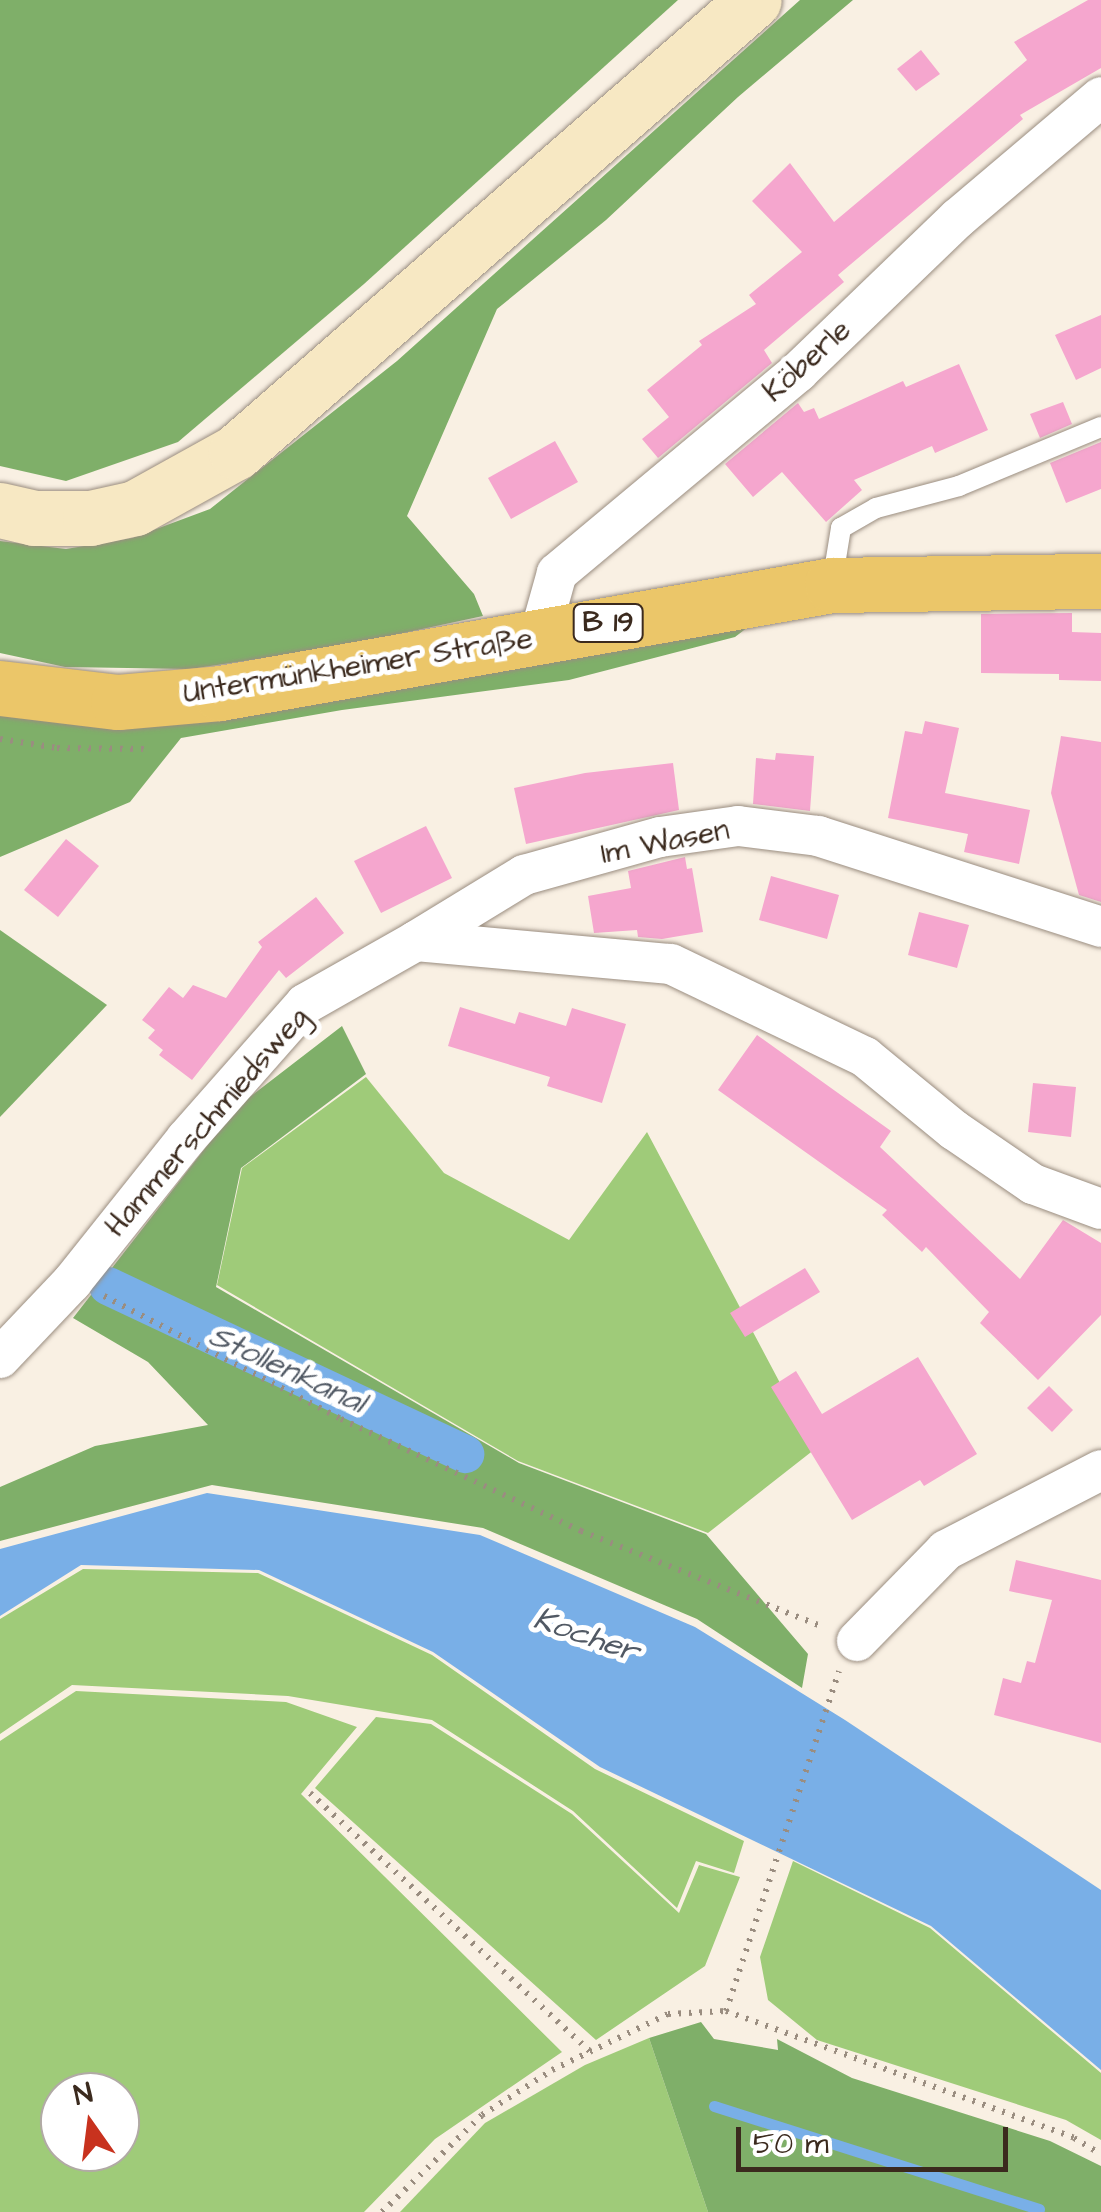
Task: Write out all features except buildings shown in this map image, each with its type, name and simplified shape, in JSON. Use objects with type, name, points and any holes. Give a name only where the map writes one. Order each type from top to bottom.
[{"type":"main road","points":[[0,510],[34,518],[90,518],[135,508],[236,452],[754,0]]},
{"type":"main road","name":"Untermünkheimer Straße","points":[[0,688],[118,702],[152,699],[239,690],[832,584],[1101,580]]},
{"type":"street","name":"Köberle","points":[[539,637],[556,573],[798,372],[958,218],[1101,97]]},
{"type":"street","name":"Im Wasen","points":[[416,941],[524,874],[660,838],[738,826],[818,836],[1101,927]]},
{"type":"street","points":[[416,941],[671,964],[865,1057],[954,1130],[1032,1184],[1101,1209]]},
{"type":"street","name":"Hammerschmiedsweg","points":[[0,1358],[72,1282],[186,1139],[306,1004],[416,941]]},
{"type":"street","points":[[857,1641],[946,1550],[1101,1470]]},
{"type":"lane","points":[[832,584],[842,528],[853,521],[876,508],[960,486],[1101,428]]},
{"type":"path","points":[[72,1282],[140,1312],[340,1419],[581,1531],[857,1641]]},
{"type":"path","points":[[726,2011],[834,1678]]},
{"type":"path","points":[[310,1793],[591,2052]]},
{"type":"path","points":[[382,2212],[482,2115],[591,2052],[668,2014],[726,2011],[1074,2138],[1101,2154]]},
{"type":"green space","points":[[0,0],[678,0],[364,284],[178,442],[66,481],[0,466]]},
{"type":"green space","points":[[800,0],[853,0],[738,97],[606,220],[497,309],[407,516],[474,594],[483,616],[338,647],[190,669],[65,667],[0,653],[0,541],[66,549],[132,538],[210,509],[397,361]]},
{"type":"green space","points":[[748,627],[735,637],[569,680],[342,710],[181,738],[130,802],[0,857],[0,715]]},
{"type":"green space","points":[[0,930],[107,1005],[0,1117]]},
{"type":"green space","points":[[342,1026],[366,1074],[241,1168],[216,1287],[519,1463],[706,1534],[808,1654],[802,1688],[697,1619],[483,1528],[212,1485],[0,1541],[0,1487],[95,1446],[208,1425],[148,1362],[73,1318],[238,1106]]},
{"type":"green space","points":[[366,1077],[444,1173],[569,1240],[647,1132],[815,1449],[708,1533],[518,1461],[217,1285],[242,1168]]},
{"type":"green space","points":[[83,1569],[258,1573],[432,1655],[595,1769],[744,1841],[734,1873],[696,1861],[677,1908],[573,1811],[432,1720],[288,1696],[72,1685],[0,1734],[0,1619]]},
{"type":"green space","points":[[76,1691],[286,1702],[357,1727],[301,1794],[562,2052],[435,2139],[364,2212],[0,2212],[0,1741]]},
{"type":"green space","points":[[376,1717],[431,1724],[572,1814],[679,1913],[699,1865],[740,1877],[705,1966],[596,2040],[315,1788]]},
{"type":"green space","points":[[793,1861],[930,1928],[1101,2073],[1101,2140],[1066,2120],[817,2040],[768,2000],[760,1957]]},
{"type":"green space","points":[[701,2022],[714,2039],[778,2050],[777,2039],[852,2078],[1050,2141],[1101,2166],[1101,2212],[708,2212],[649,2038]]},
{"type":"green space","points":[[649,2038],[708,2212],[400,2212],[485,2123],[585,2065]]},
{"type":"water","name":"Kocher","points":[[207,1493],[480,1535],[695,1627],[845,1720],[1101,1890],[1101,2070],[931,1926],[600,1767],[433,1652],[259,1570],[81,1565],[0,1616],[0,1549]]},
{"type":"waterway","name":"Stollenkanal","points":[[108,1286],[465,1454]]},
{"type":"waterway","points":[[714,2106],[1039,2209]]}]
